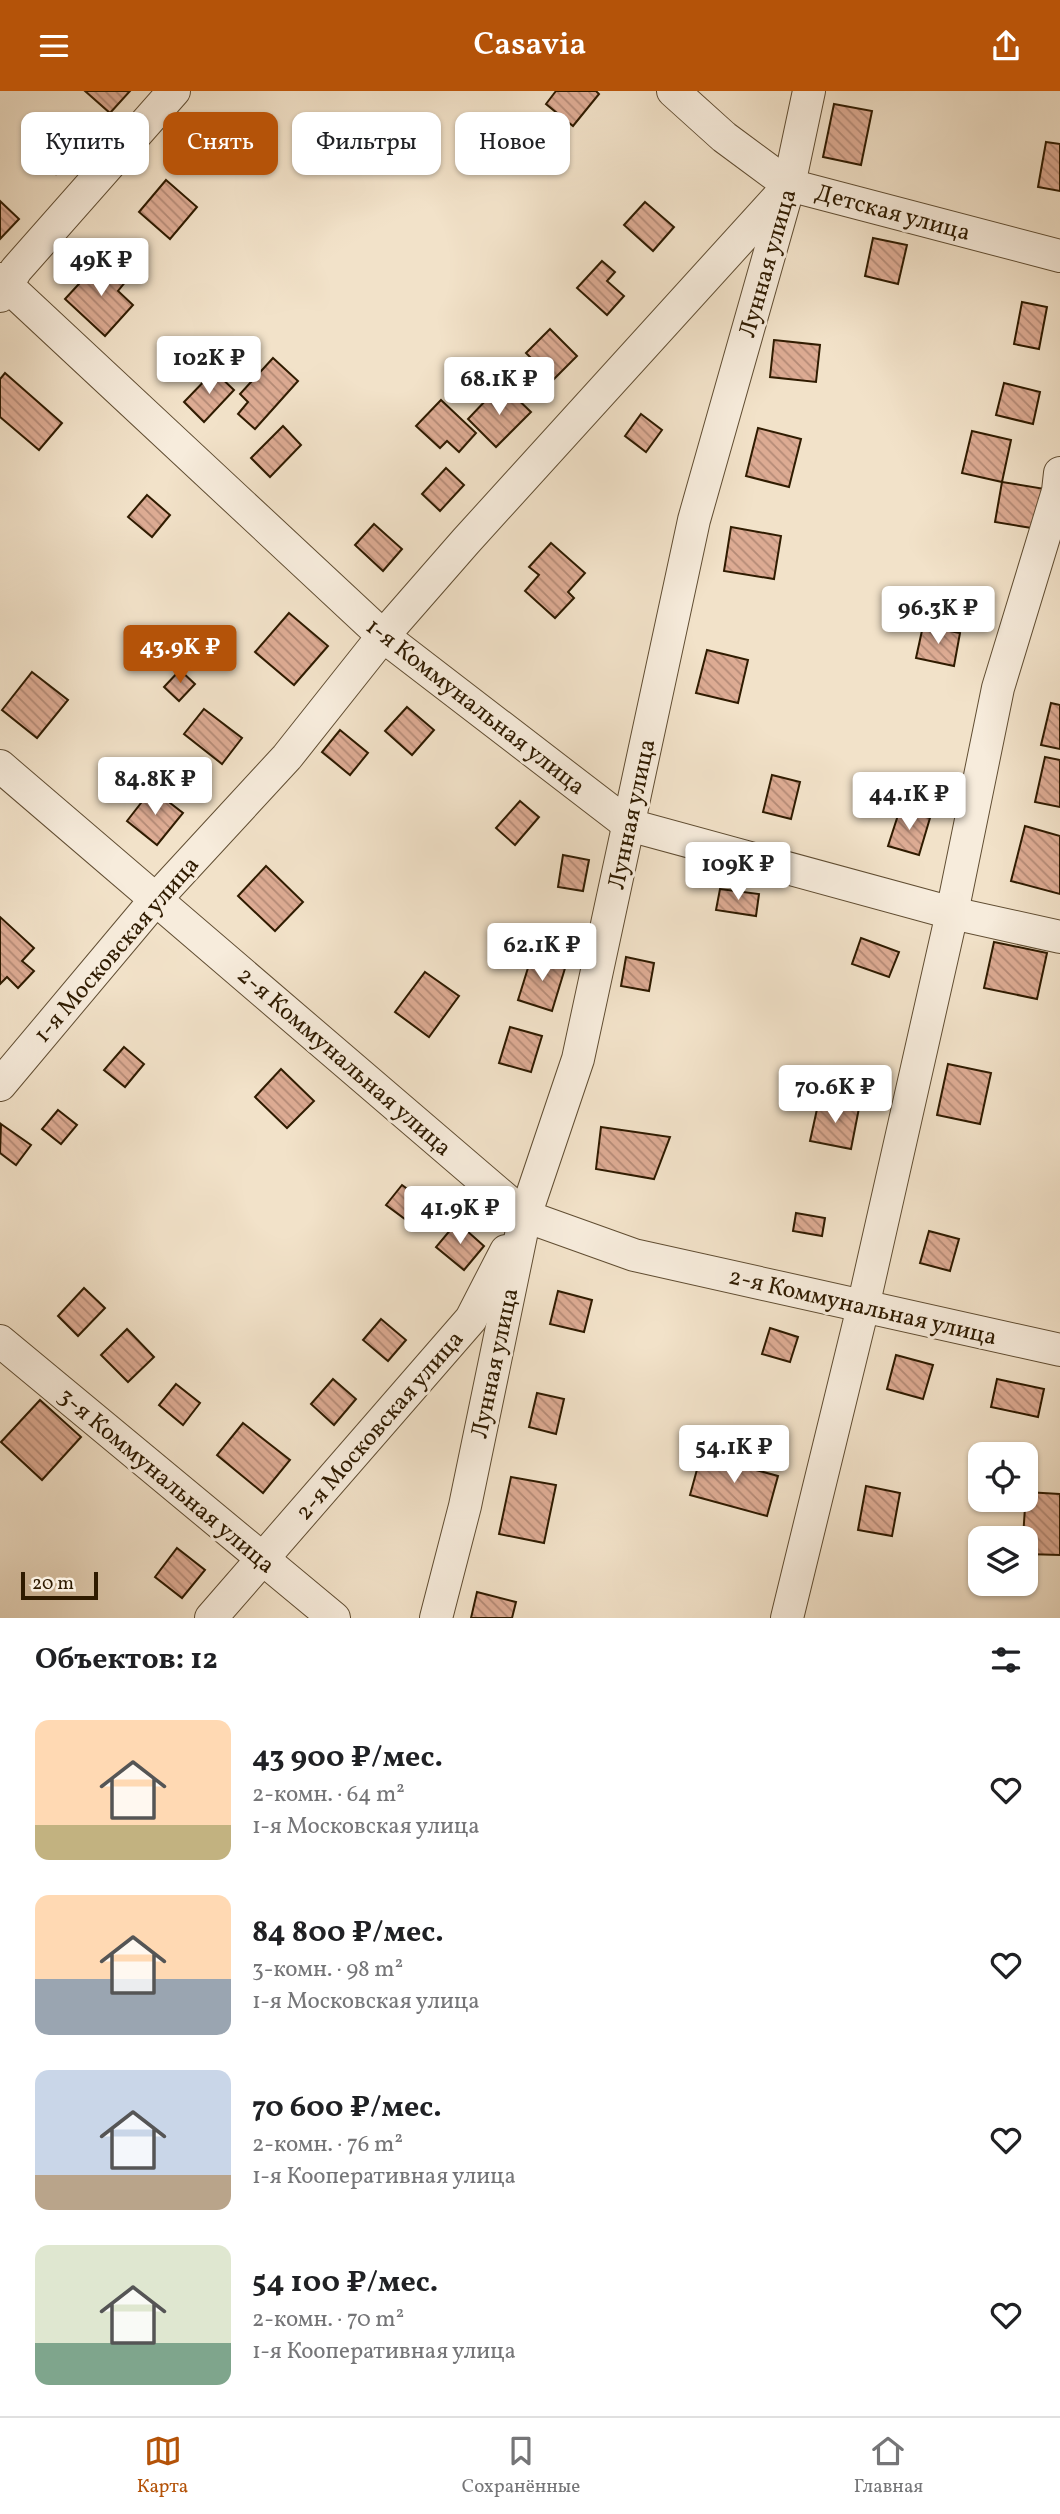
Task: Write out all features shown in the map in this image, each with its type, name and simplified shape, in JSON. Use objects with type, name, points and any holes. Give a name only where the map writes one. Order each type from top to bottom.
[{"type":"street","points":[[3,287],[174,91]]},
{"type":"street","name":"Детская улица","points":[[673,91],[724,137],[789,185],[1060,256]]},
{"type":"street","name":"Лунная улица","points":[[436,1618],[465,1506],[525,1216],[578,1059],[694,520],[789,185],[809,91]]},
{"type":"street","name":"1-я Московская улица","points":[[0,1085],[156,899],[287,757],[383,636],[466,541],[789,185]]},
{"type":"street","name":"1-я Коммунальная улица","points":[[3,287],[383,636],[629,825],[952,913],[1060,937]]},
{"type":"street","points":[[788,1618],[863,1307],[952,913],[998,688],[1058,491],[1060,473]]},
{"type":"street","name":"2-я Коммунальная улица","points":[[0,767],[525,1216],[634,1255],[1060,1350]]},
{"type":"street","name":"2-я Московская улица","points":[[211,1618],[471,1319],[525,1216]]},
{"type":"street","name":"3-я Коммунальная улица","points":[[0,1341],[334,1618]]},
{"type":"building","points":[[85,91],[130,91],[109,112]]},
{"type":"building","points":[[556,91],[596,91],[599,94],[573,126],[570,124],[570,112],[556,112],[546,104]]},
{"type":"building","points":[[834,104],[872,111],[861,165],[823,157]]},
{"type":"building","points":[[1046,142],[1060,144],[1060,191],[1038,187]]},
{"type":"building","points":[[166,180],[197,207],[170,239],[139,212]]},
{"type":"building","points":[[0,201],[19,219],[0,239]]},
{"type":"building","points":[[645,202],[674,227],[653,251],[624,225]]},
{"type":"building","points":[[873,238],[907,245],[898,284],[865,276]]},
{"type":"building","points":[[102,259],[126,281],[118,291],[133,305],[105,336],[65,299]]},
{"type":"building","points":[[602,261],[615,272],[607,281],[624,296],[607,315],[577,288]]},
{"type":"building","points":[[1022,302],[1047,307],[1039,349],[1014,344]]},
{"type":"building","points":[[550,329],[577,356],[553,380],[526,353]]},
{"type":"building","points":[[774,340],[820,345],[816,382],[770,377]]},
{"type":"building","points":[[273,358],[298,381],[255,429],[238,414],[248,402],[240,394]]},
{"type":"building","points":[[214,371],[234,390],[204,422],[184,402]]},
{"type":"building","points":[[5,373],[62,423],[39,450],[0,417],[0,379]]},
{"type":"building","points":[[1004,383],[1040,392],[1033,424],[996,415]]},
{"type":"building","points":[[508,390],[531,412],[496,447],[468,419],[488,398],[494,404]]},
{"type":"building","points":[[441,400],[476,433],[459,452],[447,441],[440,448],[416,426]]},
{"type":"building","points":[[641,414],[662,430],[646,452],[625,436]]},
{"type":"building","points":[[283,426],[301,445],[270,477],[251,458]]},
{"type":"building","points":[[758,428],[801,439],[789,487],[746,476]]},
{"type":"building","points":[[972,431],[1011,440],[1002,482],[962,473]]},
{"type":"building","points":[[446,468],[464,485],[440,511],[422,494]]},
{"type":"building","points":[[1002,482],[1045,489],[1038,529],[995,522]]},
{"type":"building","points":[[147,495],[170,515],[152,537],[128,517]]},
{"type":"building","points":[[374,524],[402,549],[383,571],[355,545]]},
{"type":"building","points":[[731,527],[781,536],[774,579],[724,571]]},
{"type":"building","points":[[551,543],[585,573],[568,592],[574,598],[555,618],[525,591],[539,575],[529,567]]},
{"type":"building","points":[[289,613],[328,646],[294,685],[255,652]]},
{"type":"building","points":[[923,626],[960,633],[954,666],[916,658]]},
{"type":"building","points":[[707,650],[748,660],[738,703],[696,693]]},
{"type":"building","points":[[180,670],[195,684],[179,701],[164,687]]},
{"type":"building","points":[[32,672],[68,700],[37,738],[2,710]]},
{"type":"building","points":[[1051,703],[1060,705],[1060,749],[1041,745]]},
{"type":"building","points":[[407,707],[434,730],[412,755],[385,731]]},
{"type":"building","points":[[204,709],[242,738],[222,764],[184,734]]},
{"type":"building","points":[[340,730],[368,753],[350,775],[322,752]]},
{"type":"building","points":[[1045,757],[1060,760],[1060,807],[1035,802]]},
{"type":"building","points":[[772,775],[800,782],[791,819],[763,812]]},
{"type":"building","points":[[152,789],[183,813],[157,845],[127,821]]},
{"type":"building","points":[[520,801],[539,817],[515,845],[496,828]]},
{"type":"building","points":[[900,809],[930,818],[919,855],[888,846]]},
{"type":"building","points":[[1025,826],[1060,836],[1060,894],[1011,881]]},
{"type":"building","points":[[563,855],[589,860],[583,891],[558,887]]},
{"type":"building","points":[[266,866],[303,902],[275,931],[238,896]]},
{"type":"building","points":[[720,889],[759,894],[756,916],[716,910]]},
{"type":"building","points":[[0,917],[34,948],[22,961],[34,971],[18,988],[7,977],[0,984]]},
{"type":"building","points":[[861,938],[899,952],[889,977],[852,964]]},
{"type":"building","points":[[994,942],[1047,953],[1037,999],[984,988]]},
{"type":"building","points":[[532,955],[566,965],[552,1011],[518,1000]]},
{"type":"building","points":[[626,957],[654,963],[649,991],[621,986]]},
{"type":"building","points":[[425,972],[459,996],[429,1037],[395,1012]]},
{"type":"building","points":[[510,1027],[542,1036],[531,1072],[499,1063]]},
{"type":"building","points":[[124,1047],[144,1064],[125,1087],[104,1070]]},
{"type":"building","points":[[948,1064],[991,1073],[980,1124],[937,1115]]},
{"type":"building","points":[[281,1069],[314,1101],[287,1128],[255,1097]]},
{"type":"building","points":[[819,1100],[859,1108],[851,1149],[810,1141]]},
{"type":"building","points":[[58,1110],[77,1125],[61,1144],[42,1129]]},
{"type":"building","points":[[1,1124],[31,1145],[16,1165],[0,1153]]},
{"type":"building","points":[[601,1127],[670,1137],[654,1179],[596,1169]]},
{"type":"building","points":[[402,1185],[428,1204],[413,1225],[386,1205]]},
{"type":"building","points":[[796,1213],[825,1218],[822,1236],[793,1231]]},
{"type":"building","points":[[457,1222],[484,1246],[464,1270],[436,1247]]},
{"type":"building","points":[[929,1231],[959,1239],[950,1271],[920,1263]]},
{"type":"building","points":[[84,1288],[105,1308],[78,1336],[58,1316]]},
{"type":"building","points":[[558,1291],[592,1300],[584,1332],[550,1324]]},
{"type":"building","points":[[381,1319],[406,1340],[388,1361],[363,1340]]},
{"type":"building","points":[[770,1328],[798,1337],[790,1362],[762,1354]]},
{"type":"building","points":[[127,1329],[154,1357],[128,1382],[101,1355]]},
{"type":"building","points":[[896,1355],[933,1365],[923,1399],[887,1389]]},
{"type":"building","points":[[333,1379],[356,1399],[334,1425],[311,1404]]},
{"type":"building","points":[[997,1379],[1044,1389],[1038,1417],[991,1407]]},
{"type":"building","points":[[176,1384],[200,1403],[183,1425],[159,1405]]},
{"type":"building","points":[[537,1393],[564,1399],[556,1434],[529,1427]]},
{"type":"building","points":[[40,1400],[81,1437],[42,1480],[1,1442]]},
{"type":"building","points":[[243,1423],[290,1460],[263,1493],[217,1455]]},
{"type":"building","points":[[701,1455],[778,1476],[767,1516],[690,1495]]},
{"type":"building","points":[[511,1477],[556,1485],[544,1543],[499,1534]]},
{"type":"building","points":[[866,1486],[900,1493],[892,1536],[858,1530]]},
{"type":"building","points":[[1038,1493],[1060,1494],[1060,1555],[1038,1554],[1038,1526],[1024,1526],[1025,1512],[1038,1512]]},
{"type":"building","points":[[177,1548],[205,1570],[182,1598],[155,1577]]},
{"type":"building","points":[[477,1592],[516,1602],[512,1618],[471,1618]]}]
